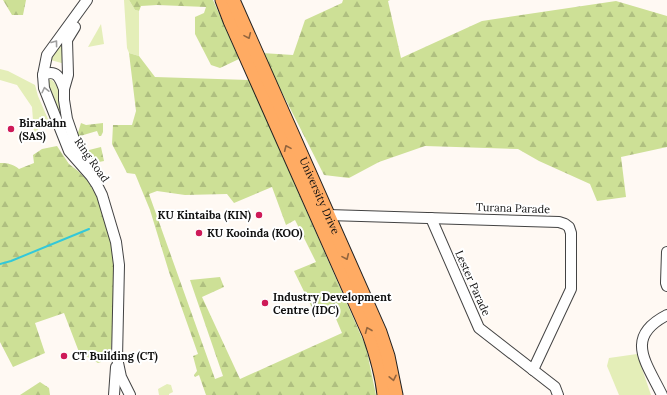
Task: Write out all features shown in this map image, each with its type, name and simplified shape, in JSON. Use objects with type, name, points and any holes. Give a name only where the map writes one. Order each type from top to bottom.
[{"type":"main road","name":"University Drive","points":[[222,0],[369,334],[383,382],[384,395]]},
{"type":"main road","name":"University Drive","points":[[233,0],[380,332],[388,356],[396,395]]},
{"type":"street","name":"Ring Road","points":[[88,0],[47,55],[43,81],[45,94],[65,142],[72,155],[97,184],[102,195],[116,242],[119,265],[117,358],[121,377],[130,395]]},
{"type":"street","name":"Ring Road","points":[[94,0],[68,37],[68,75],[64,89],[67,119],[77,148],[83,158],[105,185],[123,243],[126,275],[124,367],[134,395]]},
{"type":"street","points":[[44,75],[49,72],[54,73],[60,78],[64,89]]},
{"type":"street","points":[[68,75],[70,130]]},
{"type":"street","name":"Turana Parade","points":[[328,215],[559,222],[569,227],[572,239],[571,289],[532,370]]},
{"type":"street","name":"Lester Parade","points":[[431,218],[479,328],[555,387],[558,395]]},
{"type":"street","points":[[667,252],[667,286]]},
{"type":"street","points":[[662,395],[644,357],[642,341],[648,328],[659,319],[667,315]]},
{"type":"street","points":[[114,395],[117,358]]},
{"type":"green space","points":[[3,0],[26,0],[23,15],[12,15]]},
{"type":"green space","points":[[124,0],[129,0],[135,10],[139,11],[139,56],[129,53],[127,48]]},
{"type":"green space","points":[[129,0],[213,0],[239,59],[220,68],[211,65],[195,34],[195,17],[204,13],[206,7],[157,5],[141,6],[139,11],[135,10]]},
{"type":"green space","points":[[343,0],[390,0],[388,1],[401,58],[482,21],[616,1],[667,16],[667,147],[621,157],[626,197],[597,201],[590,184],[539,161],[518,149],[425,146],[379,162],[349,178],[324,175],[262,53],[293,55],[305,20],[342,3]]},
{"type":"green space","points":[[101,24],[104,44],[88,47]]},
{"type":"green space","points":[[63,40],[65,64],[47,59]]},
{"type":"green space","points":[[129,53],[139,56],[155,77],[249,80],[366,347],[376,395],[206,395],[199,375],[195,377],[194,375],[197,371],[193,356],[198,354],[169,272],[150,210],[135,174],[127,173],[112,144],[113,125],[132,125],[136,111]],"holes":[[[272,187],[286,225],[295,220],[316,262],[294,271],[315,314],[331,307],[342,333],[240,379],[202,297],[224,287],[220,277],[190,280],[223,376],[215,379],[149,194],[157,191],[185,195],[227,194],[234,203]]]},
{"type":"green space","points":[[0,69],[8,71],[35,85],[38,96],[51,126],[48,127],[42,125],[38,129],[37,135],[34,134],[32,107],[17,85],[0,80]]},
{"type":"green space","points":[[51,79],[56,84],[62,98],[67,135],[49,93],[48,81]]},
{"type":"green space","points":[[81,123],[86,125],[103,123],[103,132],[101,136],[99,136],[97,131],[80,136],[85,151],[101,147],[104,161],[94,163],[86,158],[77,136]]},
{"type":"green space","points":[[57,146],[69,164],[88,181],[97,197],[108,228],[114,254],[113,328],[110,359],[98,363],[79,352],[64,313],[35,323],[45,353],[13,367],[0,342],[0,163],[10,164],[19,169],[34,163],[33,155],[42,149]]},
{"type":"green space","points":[[637,354],[651,395],[619,395],[607,366],[609,358]]},
{"type":"green space","points":[[40,382],[49,388],[50,395],[20,395]]},
{"type":"green space","points":[[167,384],[171,385],[173,392],[169,395],[159,395],[158,389]]},
{"type":"waterway","points":[[0,264],[11,261],[89,229]]},
{"type":"place","name":"Birabahn (SAS)","points":[[11,129]]},
{"type":"place","name":"KU Kintaiba (KIN)","points":[[259,215]]},
{"type":"place","name":"KU Kooinda (KOO)","points":[[199,233]]},
{"type":"place","name":"Industry Development Centre (IDC)","points":[[265,303]]},
{"type":"place","name":"CT Building (CT)","points":[[64,356]]}]
